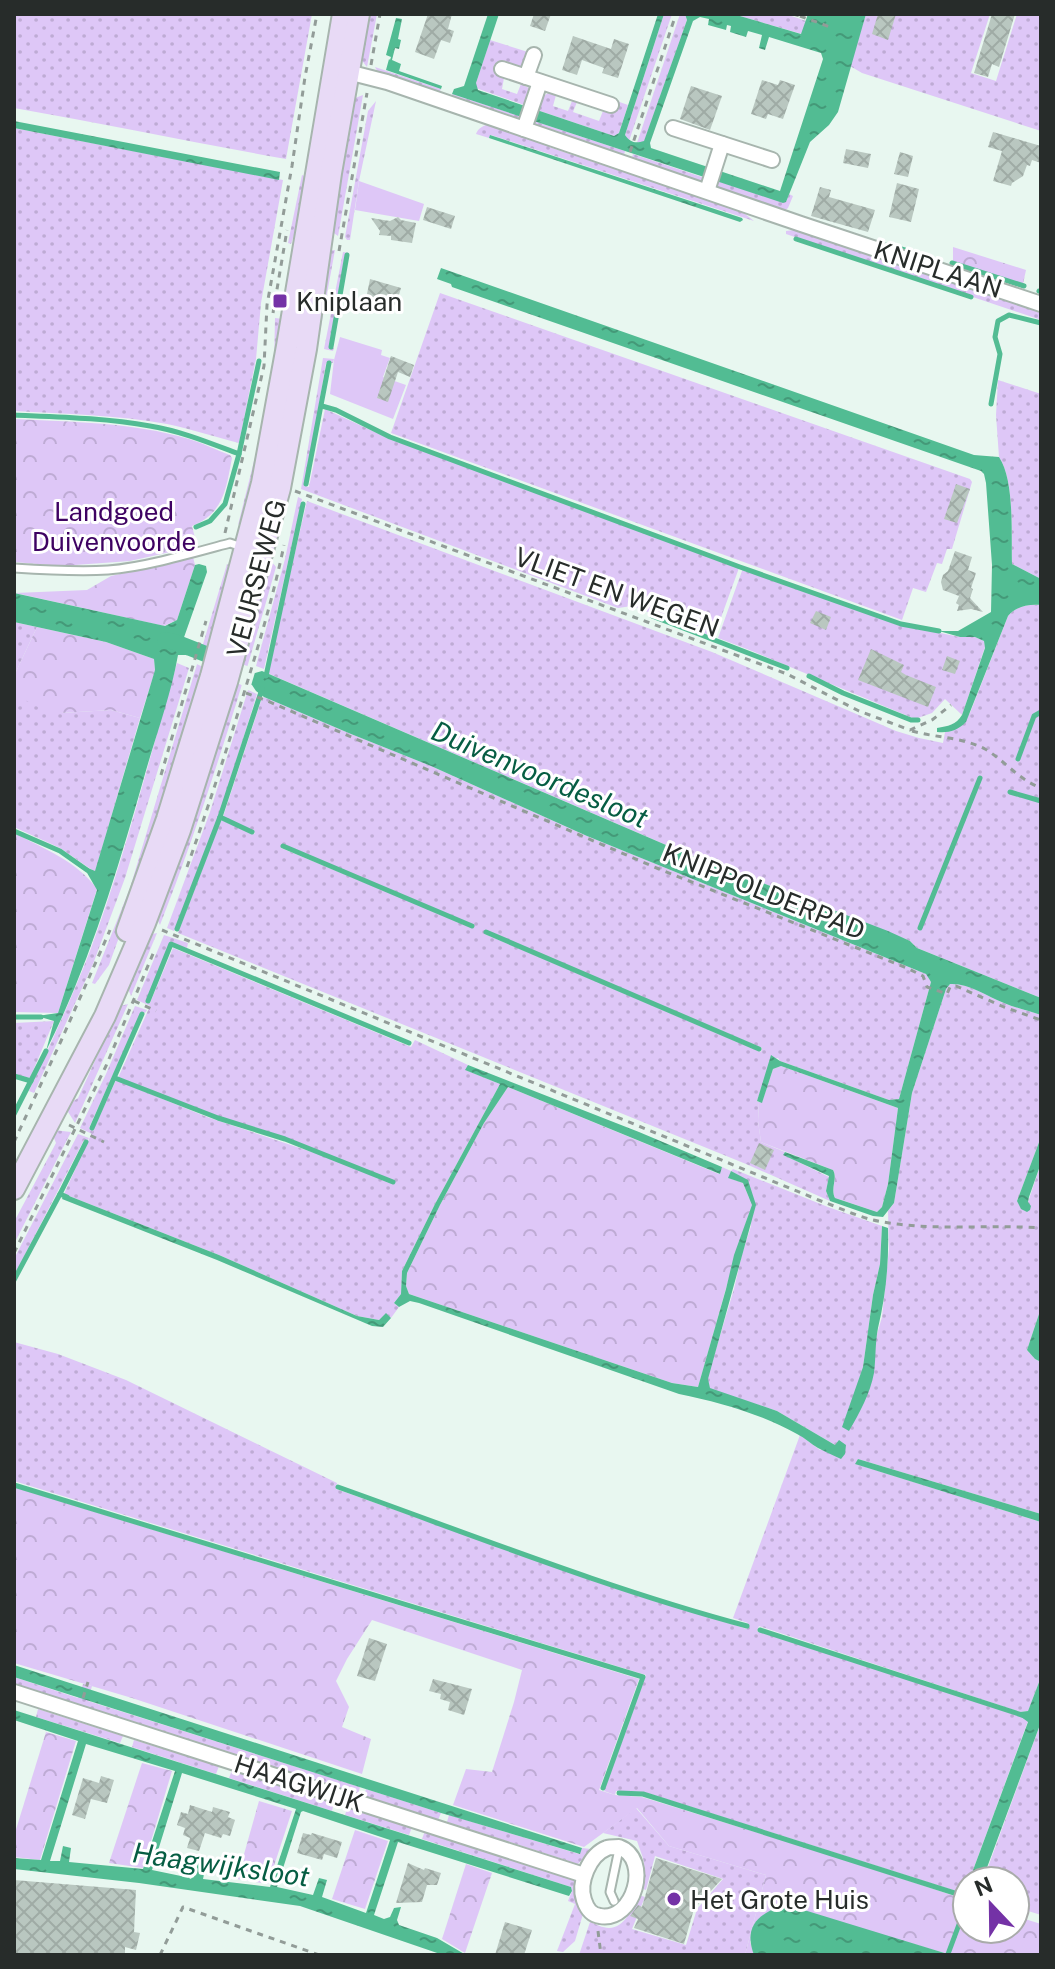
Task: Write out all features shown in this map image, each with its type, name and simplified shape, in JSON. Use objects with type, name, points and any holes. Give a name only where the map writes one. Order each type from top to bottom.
[{"type":"main road","name":"VEURSEWEG","points":[[14,1189],[105,1016],[145,923],[232,685],[226,654],[264,553],[280,488],[306,349],[341,70],[343,14]]},
{"type":"main road","name":"VEURSEWEG","points":[[264,553],[262,483],[341,70],[359,14]]},
{"type":"main road","name":"VEURSEWEG","points":[[52,1115],[132,918],[167,819],[232,685]]},
{"type":"street","points":[[525,126],[533,104],[534,55]]},
{"type":"street","points":[[502,69],[611,105]]},
{"type":"street","name":"KNIPLAAN","points":[[341,70],[525,126],[708,187],[1041,304]]},
{"type":"street","points":[[673,128],[772,160]]},
{"type":"street","points":[[708,187],[722,144]]},
{"type":"street","name":"HAAGWIJK","points":[[14,1692],[584,1875]]},
{"type":"street","points":[[619,1847],[628,1850],[634,1859],[637,1874],[635,1889],[621,1910],[610,1917],[595,1916],[587,1908],[582,1894],[584,1875],[597,1854],[619,1847]]},
{"type":"lane","points":[[14,568],[110,570],[230,543],[264,553]]},
{"type":"lane","points":[[614,1901],[610,1892],[619,1847]]},
{"type":"path","points":[[222,545],[264,366],[267,305],[317,14]]},
{"type":"path","points":[[369,77],[380,14]]},
{"type":"path","points":[[628,157],[676,14]]},
{"type":"path","points":[[793,14],[812,17],[830,27]]},
{"type":"path","points":[[273,314],[288,224]]},
{"type":"path","name":"VLIET EN WEGEN","points":[[280,488],[787,674],[859,711],[910,730],[934,737],[959,739],[987,750],[1041,788]]},
{"type":"path","name":"VEURSEWEG","points":[[161,773],[192,668],[226,654],[269,611],[264,553]]},
{"type":"path","name":"VEURSEWEG","points":[[208,614],[226,654],[232,685]]},
{"type":"path","name":"KNIPPOLDERPAD","points":[[232,685],[659,869],[907,968],[923,976],[927,987],[947,994],[950,987],[956,986],[1041,1020]]},
{"type":"path","points":[[910,730],[932,720],[951,705]]},
{"type":"path","points":[[145,923],[872,1220],[967,1227],[1041,1228]]},
{"type":"path","points":[[14,1141],[111,928]]},
{"type":"path","points":[[52,1115],[104,1142]]},
{"type":"path","points":[[160,1955],[183,1907],[319,1955]]},
{"type":"path","points":[[595,1916],[601,1955]]},
{"type":"green space","points":[[14,14],[312,14],[286,159],[14,108]]},
{"type":"green space","points":[[365,14],[377,14],[367,67],[359,48]]},
{"type":"green space","points":[[664,14],[672,14],[629,141],[625,135]]},
{"type":"green space","points":[[680,14],[685,14],[687,20],[644,142],[637,143]]},
{"type":"green space","points":[[733,14],[786,14],[806,21],[802,34]]},
{"type":"green space","points":[[866,14],[990,14],[971,73],[996,81],[1017,14],[1041,14],[1041,131],[862,73],[850,66]]},
{"type":"green space","points":[[490,40],[531,53],[524,68],[498,73],[504,78],[502,89],[517,94],[521,84],[531,89],[527,106],[476,88]]},
{"type":"green space","points":[[375,67],[441,89],[439,93],[379,74]]},
{"type":"green space","points":[[548,93],[556,95],[553,106],[568,111],[572,101],[577,102],[573,112],[599,121],[603,111],[610,113],[614,100],[628,105],[619,133],[614,136],[537,110],[541,98]]},
{"type":"green space","points":[[452,94],[523,117],[522,121],[453,100]]},
{"type":"green space","points":[[363,95],[338,236],[331,231],[350,100]]},
{"type":"green space","points":[[376,101],[350,240],[347,240],[345,237],[368,111]]},
{"type":"green space","points":[[534,121],[625,151],[624,155],[533,127]]},
{"type":"green space","points":[[490,124],[547,142],[549,147],[735,206],[754,221],[491,135],[489,138],[476,134]]},
{"type":"green space","points":[[14,128],[283,180],[261,303],[256,359],[239,443],[148,421],[14,411]]},
{"type":"green space","points":[[633,154],[705,178],[704,182],[635,161]]},
{"type":"green space","points":[[302,175],[307,177],[306,200],[291,244],[288,243]]},
{"type":"green space","points":[[359,181],[424,204],[419,221],[355,210]]},
{"type":"green space","points":[[717,181],[786,202],[789,194],[793,196],[784,211],[716,188]]},
{"type":"green space","points":[[802,229],[1002,297],[1041,313],[1041,320],[786,234],[786,231]]},
{"type":"green space","points":[[953,247],[1026,270],[1023,284],[953,262]]},
{"type":"green space","points":[[335,250],[318,343],[313,342],[329,251]]},
{"type":"green space","points":[[343,252],[349,255],[345,255],[329,347],[334,348],[333,351],[324,349]]},
{"type":"green space","points":[[440,293],[970,479],[972,482],[952,549],[947,549],[942,564],[937,563],[926,592],[913,588],[902,620],[391,433]]},
{"type":"green space","points":[[275,318],[283,319],[284,334],[244,518],[238,525],[274,365]]},
{"type":"green space","points":[[340,337],[382,350],[381,355],[390,358],[383,377],[406,385],[393,419],[330,394]]},
{"type":"green space","points":[[323,358],[334,359],[333,363],[326,363],[305,486],[309,487],[325,409],[390,439],[739,568],[714,637],[632,606],[618,608],[301,489]]},
{"type":"green space","points":[[998,380],[1041,394],[1041,579],[1012,564],[1010,494],[999,457],[996,415]]},
{"type":"green space","name":"Landgoed Duivenvoorde","points":[[14,419],[146,429],[189,439],[232,458],[222,499],[211,514],[192,526],[197,546],[130,561],[61,566],[14,562]]},
{"type":"green space","points":[[298,497],[302,499],[264,669],[256,666]]},
{"type":"green space","points":[[307,501],[712,652],[896,731],[943,743],[945,732],[952,731],[970,713],[1008,616],[1023,606],[1041,605],[1041,801],[1035,800],[1041,802],[1041,998],[917,948],[910,941],[687,854],[267,673]]},
{"type":"green space","points":[[193,557],[195,565],[177,620],[164,626],[15,593],[87,590],[111,576]]},
{"type":"green space","points":[[270,560],[276,567],[236,702],[208,792],[160,925],[154,913]]},
{"type":"green space","points":[[227,564],[231,580],[153,843],[109,965],[95,984],[92,983],[130,888]]},
{"type":"green space","points":[[743,568],[901,625],[984,641],[985,647],[962,715],[945,699],[932,713],[915,719],[718,638]]},
{"type":"green space","points":[[14,622],[37,627],[14,676]]},
{"type":"green space","points":[[37,627],[106,642],[154,659],[155,671],[140,718],[111,710],[46,711],[21,698],[14,676]]},
{"type":"green space","points":[[177,663],[189,668],[125,878],[93,964],[34,1093],[29,1091],[103,916]]},
{"type":"green space","points":[[14,676],[61,713],[111,710],[140,718],[95,872],[60,848],[14,827]]},
{"type":"green space","points":[[248,690],[257,694],[219,816],[174,931],[167,928],[210,812]]},
{"type":"green space","points":[[264,697],[431,766],[587,836],[926,974],[931,982],[899,1099],[889,1100],[778,1058],[769,1060],[757,1101],[761,1142],[829,1177],[826,1191],[830,1201],[178,933],[221,820],[255,833],[223,817]],"holes":[[[282,844],[474,925],[474,928],[281,848]],[[485,930],[762,1048],[761,1052],[485,934]]]},
{"type":"green space","points":[[14,833],[70,863],[97,889],[58,1013],[14,1012]]},
{"type":"green space","points":[[157,933],[131,996],[125,981],[144,936]]},
{"type":"green space","points":[[164,935],[188,943],[187,948],[170,943],[146,1001],[150,1003],[173,948],[411,1047],[415,1040],[468,1065],[466,1070],[500,1084],[402,1271],[401,1294],[394,1303],[399,1307],[391,1318],[386,1314],[379,1320],[357,1316],[219,1255],[64,1194],[116,1080],[207,1117],[395,1182],[295,1141],[218,1117],[118,1078],[150,1006],[137,1000]]},
{"type":"green space","points":[[950,984],[957,984],[1041,1015],[1041,1137],[1017,1201],[1028,1202],[1041,1163],[1041,1308],[1027,1350],[1041,1362],[1041,1514],[858,1459],[856,1464],[1041,1522],[1041,1677],[1028,1711],[1020,1712],[759,1626],[757,1631],[1028,1721],[975,1865],[951,1865],[951,1890],[644,1792],[616,1791],[615,1795],[604,1791],[646,1675],[14,1481],[14,1342],[58,1354],[126,1380],[337,1483],[336,1489],[597,1581],[747,1629],[748,1623],[733,1618],[800,1435],[820,1450],[835,1445],[777,1411],[710,1389],[707,1379],[751,1226],[748,1181],[731,1171],[733,1169],[882,1226],[880,1264],[849,1430],[882,1317],[889,1249],[888,1211],[894,1203],[912,1093]]},
{"type":"green space","points":[[128,1004],[75,1123],[65,1107],[78,1098],[110,1028],[113,1008]]},
{"type":"green space","points":[[135,1006],[147,1010],[141,1012],[89,1128],[93,1130],[92,1134],[80,1128]]},
{"type":"green space","points":[[54,1021],[30,1078],[14,1074],[14,1023]]},
{"type":"green space","points":[[781,1066],[898,1108],[888,1184],[882,1207],[877,1212],[835,1198],[833,1170],[761,1142],[759,1102],[762,1102],[773,1069]]},
{"type":"green space","points":[[508,1087],[719,1174],[722,1167],[731,1171],[729,1178],[743,1183],[752,1205],[698,1387],[672,1383],[409,1294],[407,1273],[484,1123]]},
{"type":"green space","points":[[54,1130],[71,1132],[14,1244],[14,1222],[56,1143],[52,1133]]},
{"type":"green space","points":[[78,1134],[89,1138],[84,1140],[14,1276],[14,1259]]},
{"type":"green space","points":[[14,1487],[639,1679],[599,1790],[642,1797],[951,1895],[951,1945],[1031,1945],[1031,1921],[1041,1924],[1041,1955],[951,1955],[845,1924],[750,1941],[754,1955],[745,1955],[766,1875],[669,1846],[637,1808],[584,1847],[453,1805],[466,1769],[492,1772],[522,1670],[372,1620],[336,1681],[349,1707],[342,1727],[371,1739],[362,1774],[132,1698],[14,1663]]},
{"type":"green space","points":[[14,1677],[78,1698],[83,1684],[92,1686],[88,1701],[360,1787],[358,1794],[14,1686]]},
{"type":"green space","points":[[38,1709],[123,1736],[120,1743],[36,1717]]},
{"type":"green space","points":[[1041,1722],[1041,1915],[1031,1912],[1031,1865],[989,1865]]},
{"type":"green space","points":[[46,1732],[76,1741],[40,1860],[14,1857],[14,1836]]},
{"type":"green space","points":[[134,1740],[219,1766],[216,1774],[132,1747]]},
{"type":"green space","points":[[142,1763],[172,1771],[143,1868],[109,1863]]},
{"type":"green space","points":[[232,1770],[334,1802],[332,1811],[229,1778]]},
{"type":"green space","points":[[366,1789],[441,1813],[438,1820],[364,1796]]},
{"type":"green space","points":[[259,1801],[292,1811],[268,1884],[237,1879]]},
{"type":"green space","points":[[348,1806],[412,1827],[409,1835],[345,1815]]},
{"type":"green space","points":[[636,1808],[669,1846],[766,1875],[745,1955],[579,1955],[590,1922],[607,1928],[620,1925],[639,1895],[645,1897],[632,1929],[686,1945],[697,1909],[723,1879],[655,1856],[646,1890],[640,1888],[644,1864],[637,1841],[603,1833]]},
{"type":"green space","points":[[449,1815],[579,1854],[582,1848],[591,1849],[578,1864],[447,1822]]},
{"type":"green space","points":[[355,1830],[388,1841],[365,1909],[332,1899]]},
{"type":"green space","points":[[425,1831],[575,1879],[575,1897],[583,1914],[575,1941],[563,1952],[557,1951],[575,1904],[568,1901],[571,1887],[422,1839]]},
{"type":"green space","points":[[466,1864],[492,1873],[465,1953],[442,1939]]},
{"type":"water","points":[[488,14],[499,14],[476,83],[478,90],[614,136],[619,133],[658,14],[664,14],[625,135],[633,142],[641,142],[644,141],[687,20],[685,14],[733,14],[801,34],[808,14],[866,14],[838,112],[810,142],[783,203],[452,94],[454,89],[464,86]],"holes":[[[700,17],[709,19],[708,25],[726,30],[727,25],[731,26],[730,32],[746,37],[748,31],[762,35],[759,48],[765,50],[769,37],[821,53],[823,59],[780,191],[651,148],[650,143],[693,21]]]},
{"type":"water","points":[[396,18],[402,19],[398,39],[401,40],[392,60],[401,64],[399,71],[442,86],[441,89],[386,70],[391,57],[386,55]]},
{"type":"water","points":[[14,121],[280,172],[279,180],[14,128]]},
{"type":"water","points":[[490,135],[743,220],[740,222],[489,138]]},
{"type":"water","points":[[441,268],[974,455],[999,457],[1010,494],[1012,564],[1041,579],[1041,605],[1023,606],[1008,616],[966,722],[953,731],[937,732],[937,728],[954,723],[962,715],[985,648],[984,641],[939,631],[958,631],[991,612],[992,565],[986,483],[981,471],[452,287],[437,279]]},
{"type":"water","points":[[195,565],[206,566],[207,572],[182,643],[187,649],[255,673],[262,671],[687,854],[888,931],[910,941],[917,948],[1041,998],[1041,1015],[971,988],[950,984],[912,1093],[894,1203],[883,1217],[830,1201],[826,1191],[829,1176],[783,1155],[785,1152],[833,1170],[835,1198],[877,1212],[882,1207],[888,1184],[898,1108],[781,1066],[773,1069],[762,1103],[757,1101],[771,1055],[889,1100],[899,1099],[931,982],[926,974],[587,836],[431,766],[264,697],[252,685],[186,655],[178,655],[102,915],[46,1051],[54,1021],[37,1016],[58,1013],[97,890],[83,866],[95,871],[155,670],[154,659],[106,642],[14,622],[14,593],[165,626],[177,620]]},
{"type":"water","points":[[468,1065],[722,1167],[720,1174],[508,1087],[484,1123],[407,1273],[409,1294],[672,1383],[698,1387],[734,1255],[752,1205],[743,1183],[728,1178],[731,1171],[748,1180],[756,1205],[708,1379],[710,1388],[777,1411],[835,1445],[839,1440],[846,1445],[841,1459],[754,1415],[679,1394],[419,1303],[410,1301],[399,1307],[394,1303],[401,1294],[402,1271],[500,1084],[465,1070]]},
{"type":"water","points":[[1041,1137],[1041,1163],[1027,1212],[1021,1209],[1017,1201]]},
{"type":"water","points":[[64,1194],[219,1255],[357,1316],[379,1320],[386,1313],[391,1318],[383,1327],[372,1326],[62,1199]]},
{"type":"water","points":[[882,1226],[888,1228],[887,1266],[874,1373],[861,1410],[849,1431],[842,1427],[863,1367],[880,1264]]},
{"type":"water","points":[[1041,1308],[1041,1362],[1027,1350]]},
{"type":"water","points":[[858,1459],[1041,1514],[1041,1522],[855,1464]]},
{"type":"water","points":[[14,1665],[582,1848],[580,1854],[441,1813],[14,1677]]},
{"type":"water","points":[[1041,1677],[1041,1722],[988,1865],[975,1865],[1028,1722],[1020,1716],[1020,1712],[1028,1711]]},
{"type":"water","points":[[14,1710],[571,1887],[572,1891],[569,1896],[398,1842],[374,1915],[384,1919],[390,1917],[394,1908],[401,1907],[397,1920],[399,1925],[437,1938],[466,1955],[443,1955],[300,1906],[14,1869],[14,1858],[41,1860],[78,1741],[14,1720]],"holes":[[[86,1744],[175,1771],[143,1869],[69,1862],[71,1848],[63,1846],[60,1861],[50,1861]],[[182,1773],[296,1809],[270,1887],[203,1879],[206,1865],[198,1863],[194,1877],[190,1879],[188,1875],[192,1863],[185,1861],[181,1876],[152,1870]],[[301,1812],[390,1840],[366,1913],[322,1897],[327,1880],[319,1878],[313,1895],[277,1887]]]},
{"type":"water","points":[[781,1906],[804,1910],[951,1955],[754,1955],[750,1937],[754,1924]]},
{"type":"pier","points":[[189,646],[256,669],[250,689],[186,659]]},
{"type":"building","points":[[428,14],[452,14],[448,29],[454,31],[450,43],[441,40],[434,59],[415,52]]},
{"type":"building","points":[[534,14],[551,14],[545,31],[530,26]]},
{"type":"building","points":[[878,14],[896,14],[888,40],[872,34]]},
{"type":"building","points":[[992,14],[1015,14],[999,67],[992,64],[988,77],[974,73]]},
{"type":"building","points":[[573,36],[611,49],[614,39],[629,44],[618,78],[602,73],[604,68],[582,60],[577,75],[562,70]]},
{"type":"building","points":[[762,80],[778,85],[780,80],[795,85],[783,119],[768,114],[766,119],[751,114]]},
{"type":"building","points":[[691,86],[722,96],[710,130],[680,119]]},
{"type":"building","points":[[993,132],[1041,146],[1041,163],[1032,160],[1023,176],[1011,186],[993,181],[1002,151],[988,147]]},
{"type":"building","points":[[846,149],[871,154],[868,168],[843,163]]},
{"type":"building","points":[[900,152],[913,156],[908,177],[894,174]]},
{"type":"building","points":[[897,183],[919,189],[911,222],[889,217]]},
{"type":"building","points":[[820,187],[831,190],[829,197],[875,210],[868,232],[811,216]]},
{"type":"building","points":[[427,207],[455,216],[451,229],[423,220]]},
{"type":"building","points":[[398,217],[416,223],[412,243],[379,235],[380,231],[371,218],[390,221]]},
{"type":"building","points":[[370,279],[401,288],[396,305],[385,303],[382,314],[364,309]]},
{"type":"building","points":[[391,356],[414,365],[410,377],[398,372],[388,402],[377,398]]},
{"type":"building","points":[[956,484],[970,489],[957,523],[944,519]]},
{"type":"building","points":[[955,551],[972,557],[968,570],[976,573],[970,598],[983,612],[971,609],[957,611],[959,596],[943,590],[943,575],[948,571]]},
{"type":"building","points":[[816,611],[831,617],[826,630],[810,623]]},
{"type":"building","points":[[871,649],[904,665],[901,672],[906,675],[936,687],[928,707],[858,680]]},
{"type":"building","points":[[947,656],[960,661],[955,674],[942,670]]},
{"type":"building","points":[[759,1143],[774,1150],[765,1170],[750,1163]]},
{"type":"building","points":[[369,1638],[387,1644],[375,1681],[357,1676]]},
{"type":"building","points":[[433,1679],[472,1689],[464,1715],[448,1710],[450,1702],[440,1699],[441,1694],[429,1691]]},
{"type":"building","points":[[101,1776],[114,1780],[107,1803],[91,1799],[85,1819],[72,1815],[83,1778],[99,1783]]},
{"type":"building","points":[[190,1805],[212,1812],[213,1807],[230,1812],[228,1817],[235,1820],[230,1836],[223,1834],[221,1838],[205,1833],[199,1851],[187,1848],[190,1838],[183,1835],[185,1828],[177,1825],[181,1812],[188,1814]]},
{"type":"building","points":[[303,1833],[342,1842],[337,1858],[324,1854],[322,1860],[297,1853]]},
{"type":"building","name":"Het Grote Huis","points":[[656,1858],[722,1879],[694,1909],[684,1944],[634,1928],[638,1919],[630,1916],[638,1905],[642,1907]]},
{"type":"building","points":[[408,1863],[441,1873],[437,1885],[427,1885],[422,1902],[396,1903]]},
{"type":"building","points":[[14,1880],[136,1890],[134,1932],[140,1933],[136,1950],[125,1947],[125,1955],[14,1955]]},
{"type":"building","points":[[505,1922],[532,1930],[524,1955],[495,1955]]},
{"type":"waterway","points":[[796,239],[971,297]]},
{"type":"waterway","points":[[887,245],[919,254]]},
{"type":"waterway","points":[[331,347],[347,255]]},
{"type":"waterway","points":[[952,263],[1024,286]]},
{"type":"waterway","points":[[991,404],[1000,354],[995,337],[998,321],[1009,315],[1041,323]]},
{"type":"waterway","points":[[196,527],[210,521],[225,504],[259,361]]},
{"type":"waterway","points":[[306,484],[329,363]]},
{"type":"waterway","points":[[322,406],[390,437],[740,567],[901,624],[939,631]]},
{"type":"waterway","points":[[14,415],[150,426],[184,434],[239,454]]},
{"type":"waterway","points":[[266,676],[303,504]]},
{"type":"waterway","points":[[652,616],[787,668]]},
{"type":"waterway","name":"Duivenvoordesloot","points":[[165,640],[226,662]]},
{"type":"waterway","points":[[809,676],[843,693],[918,720]]},
{"type":"waterway","points":[[177,929],[220,817],[262,689]]},
{"type":"waterway","points":[[1018,759],[1034,716],[1041,712]]},
{"type":"waterway","points":[[920,928],[980,778]]},
{"type":"waterway","points":[[1010,792],[1041,801]]},
{"type":"waterway","points":[[220,817],[252,832]]},
{"type":"waterway","points":[[14,831],[60,851],[87,870]]},
{"type":"waterway","points":[[283,846],[472,926]]},
{"type":"waterway","points":[[486,932],[759,1049]]},
{"type":"waterway","points":[[148,1001],[171,944],[409,1043]]},
{"type":"waterway","points":[[92,1128],[142,1014]]},
{"type":"waterway","points":[[14,1017],[41,1017]]},
{"type":"waterway","points":[[14,1114],[46,1051]]},
{"type":"waterway","points":[[14,1076],[31,1081]]},
{"type":"waterway","points":[[115,1078],[218,1118],[285,1139],[393,1182]]},
{"type":"waterway","points":[[60,1194],[86,1142]]},
{"type":"waterway","points":[[14,1280],[60,1194],[67,1197]]},
{"type":"waterway","points":[[14,1485],[643,1677],[603,1788]]},
{"type":"waterway","points":[[338,1487],[592,1578],[747,1626]]},
{"type":"waterway","points":[[760,1630],[1025,1716]]},
{"type":"waterway","points":[[619,1793],[643,1794],[951,1892]]},
{"type":"waterway","points":[[948,1954],[951,1945]]},
{"type":"place","name":"Kniplaan","points":[[280,301]]},
{"type":"place","name":"Het Grote Huis","points":[[674,1899]]},
{"type":"water label","name":"Haagwijksloot","points":[[221,1864]]}]
